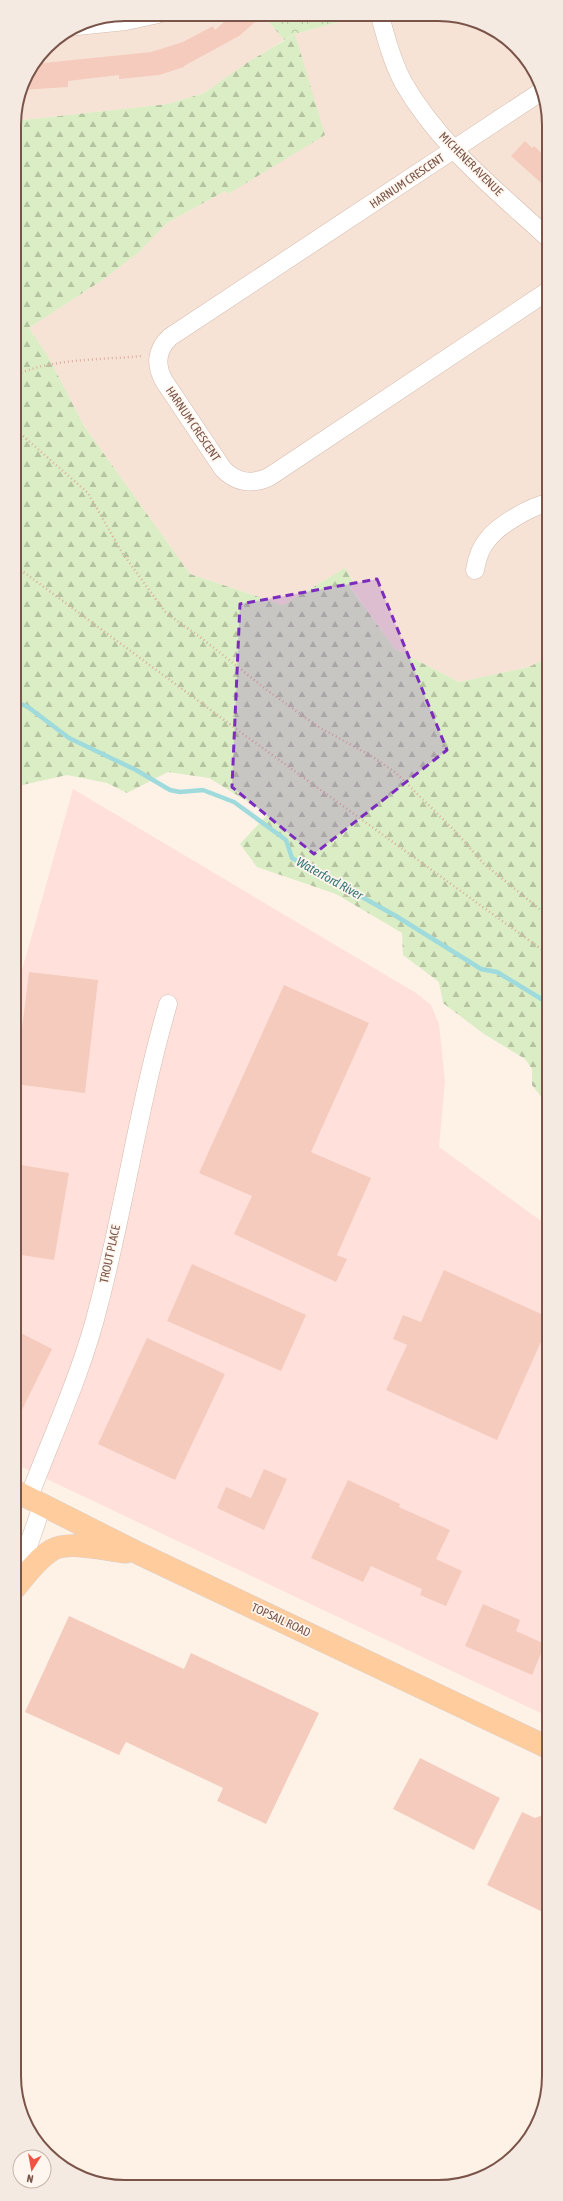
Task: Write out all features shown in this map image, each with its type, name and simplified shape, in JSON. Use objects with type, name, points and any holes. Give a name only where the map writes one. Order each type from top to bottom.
[{"type":"main road","name":"TOPSAIL ROAD","points":[[29,1497],[140,1554],[542,1745]]},
{"type":"main road","points":[[21,1580],[40,1559],[52,1549],[66,1545],[140,1554]]},
{"type":"street","points":[[104,23],[126,21]]},
{"type":"street","name":"MICHENER AVENUE","points":[[381,21],[391,53],[403,81],[428,118],[454,150],[542,232]]},
{"type":"street","name":"HARNUM CRESCENT","points":[[537,95],[170,337],[165,342],[158,356],[158,365],[164,381],[223,469],[230,476],[240,481],[260,481],[269,477],[542,295]]},
{"type":"street","points":[[475,570],[483,545],[495,531],[524,512],[542,505]]},
{"type":"street","name":"TROUT PLACE","points":[[21,1548],[29,1497],[83,1356],[99,1305],[152,1058],[168,1004]]},
{"type":"path","points":[[21,373],[33,368],[50,365],[158,356]]},
{"type":"path","points":[[21,434],[88,493],[123,554],[166,613],[317,726],[373,757],[396,773],[456,831],[482,863],[542,911]]},
{"type":"path","points":[[21,570],[239,731],[542,950]]},
{"type":"highlighted area","points":[[377,579],[447,750],[314,854],[232,787],[240,604]]},
{"type":"shaded area","points":[[125,21],[268,21],[284,40],[248,62],[204,93],[168,104],[21,120],[29,85],[35,73],[47,56],[56,47],[73,35],[98,25]]},
{"type":"shaded area","points":[[343,21],[438,21],[458,23],[484,32],[501,43],[524,67],[536,92],[541,112],[542,125],[542,660],[529,667],[459,682],[395,649],[350,586],[355,583],[345,568],[283,605],[190,574],[84,426],[49,358],[29,328],[101,281],[138,253],[167,223],[225,191],[228,194],[324,135],[295,34]]},
{"type":"shaded area","points":[[73,789],[416,993],[431,1005],[439,1024],[445,1081],[439,1147],[542,1222],[542,1714],[21,1467],[21,974]]},
{"type":"green space","points":[[268,21],[343,21],[295,34],[284,40]]},
{"type":"green space","points":[[295,34],[325,135],[228,194],[225,191],[167,223],[138,253],[101,281],[29,328],[49,358],[84,426],[190,574],[283,605],[345,568],[355,584],[350,587],[395,649],[459,682],[529,667],[542,660],[542,1098],[532,1085],[532,1069],[525,1059],[484,1034],[443,1003],[439,982],[403,955],[402,933],[336,894],[257,867],[240,844],[268,814],[209,778],[168,772],[127,793],[107,783],[67,775],[21,785],[21,120],[168,104],[204,93],[248,62]]},
{"type":"building","points":[[225,21],[256,21],[239,36],[184,67],[159,75],[119,79],[119,75],[68,81],[68,87],[28,90],[35,73],[42,63],[151,52],[183,42],[213,26],[215,30]]},
{"type":"building","points":[[525,141],[532,148],[534,146],[542,153],[542,184],[511,156]]},
{"type":"building","points":[[29,972],[98,980],[85,1093],[21,1085],[21,1036]]},
{"type":"building","points":[[284,985],[369,1023],[311,1152],[371,1178],[337,1255],[347,1259],[336,1282],[234,1234],[252,1196],[199,1173]]},
{"type":"building","points":[[21,1165],[69,1173],[54,1260],[21,1255]]},
{"type":"building","points":[[192,1264],[306,1315],[281,1371],[167,1321]]},
{"type":"building","points":[[444,1270],[542,1314],[542,1339],[497,1440],[386,1390],[407,1345],[393,1339],[403,1315],[421,1322]]},
{"type":"building","points":[[21,1333],[52,1349],[21,1412]]},
{"type":"building","points":[[147,1338],[225,1374],[175,1480],[98,1444]]},
{"type":"building","points":[[264,1469],[287,1479],[264,1530],[217,1508],[226,1487],[251,1498]]},
{"type":"building","points":[[348,1480],[400,1504],[399,1507],[450,1530],[436,1559],[462,1571],[446,1606],[420,1595],[422,1589],[371,1566],[363,1582],[311,1558]]},
{"type":"building","points":[[483,1604],[520,1620],[516,1631],[542,1643],[542,1651],[532,1675],[465,1646]]},
{"type":"building","points":[[69,1616],[184,1669],[191,1653],[319,1713],[266,1824],[217,1801],[223,1788],[126,1742],[119,1755],[25,1712]]},
{"type":"building","points":[[420,1758],[500,1798],[474,1850],[393,1809]]},
{"type":"building","points":[[522,1812],[535,1818],[542,1817],[542,1912],[487,1885]]},
{"type":"waterway","name":"Waterford River","points":[[21,704],[28,707],[69,738],[136,770],[170,790],[180,792],[203,790],[234,802],[286,840],[292,858],[396,916],[481,969],[497,972],[542,999]]}]
